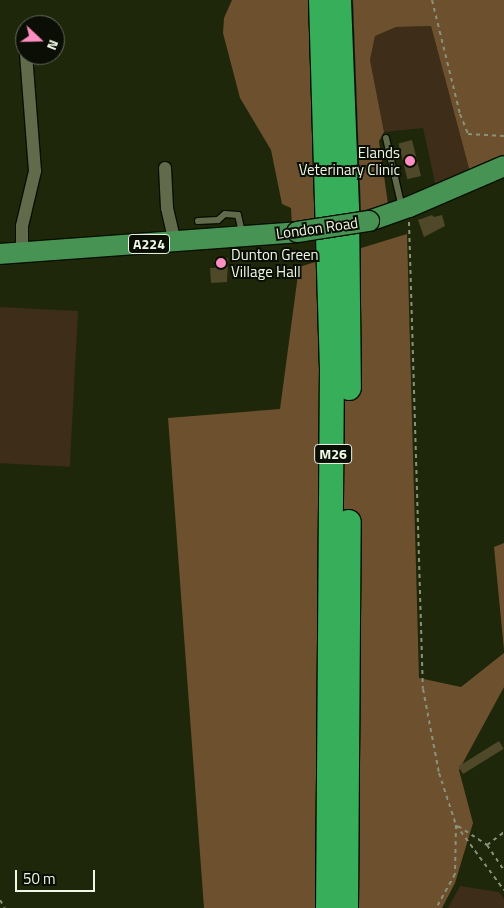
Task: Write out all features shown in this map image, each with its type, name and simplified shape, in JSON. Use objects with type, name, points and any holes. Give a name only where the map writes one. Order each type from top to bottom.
[{"type":"highway","name":"M26","points":[[321,0],[332,375],[328,908]]},
{"type":"highway","name":"M26","points":[[339,0],[348,307],[346,908]]},
{"type":"main road","name":"London Road","points":[[0,254],[176,243],[297,232],[369,221],[406,209],[504,166]]},
{"type":"street","points":[[22,253],[22,226],[35,171],[27,65]]},
{"type":"street","points":[[165,168],[167,208],[176,243]]},
{"type":"lane","points":[[386,138],[406,209]]},
{"type":"lane","points":[[198,221],[218,220],[225,214],[238,215],[242,237]]},
{"type":"path","points":[[432,0],[460,114],[468,134],[504,136]]},
{"type":"path","points":[[406,209],[423,689],[439,773],[456,825],[504,890]]},
{"type":"path","points":[[456,825],[487,845],[504,870]]},
{"type":"path","points":[[436,908],[455,874],[456,825]]},
{"type":"path","points":[[487,845],[504,832]]},
{"type":"path","points":[[0,900],[5,908]]},
{"type":"shaded area","points":[[232,0],[308,0],[317,223],[292,227],[291,208],[282,204],[271,150],[240,98],[223,33],[224,18]]},
{"type":"shaded area","points":[[353,0],[504,0],[504,155],[470,172],[431,26],[396,27],[375,36],[370,60],[384,132],[379,141],[388,204],[361,211]]},
{"type":"shaded area","points":[[431,26],[470,172],[436,187],[423,128],[384,132],[370,60],[375,36],[396,27]]},
{"type":"shaded area","points":[[407,234],[419,678],[461,687],[504,653],[504,687],[459,770],[473,823],[455,883],[442,908],[204,908],[168,418],[280,409],[299,267]]},
{"type":"shaded area","points":[[0,307],[78,311],[70,467],[0,463]]},
{"type":"shaded area","points":[[504,543],[504,650],[494,547]]},
{"type":"shaded area","points":[[460,886],[499,892],[504,899],[504,908],[448,908]]},
{"type":"building","name":"Elands Veterinary Clinic","points":[[412,140],[421,176],[407,179],[398,143]]},
{"type":"building","points":[[432,215],[434,217],[442,215],[445,226],[424,237],[418,220]]},
{"type":"building","name":"Dunton Green Village Hall","points":[[228,258],[227,282],[211,283],[210,268],[215,268],[214,259]]},
{"type":"building","points":[[499,741],[504,749],[463,774],[458,766]]},
{"type":"place","name":"Elands Veterinary Clinic","points":[[410,161]]},
{"type":"place","name":"Dunton Green Village Hall","points":[[221,263]]}]
